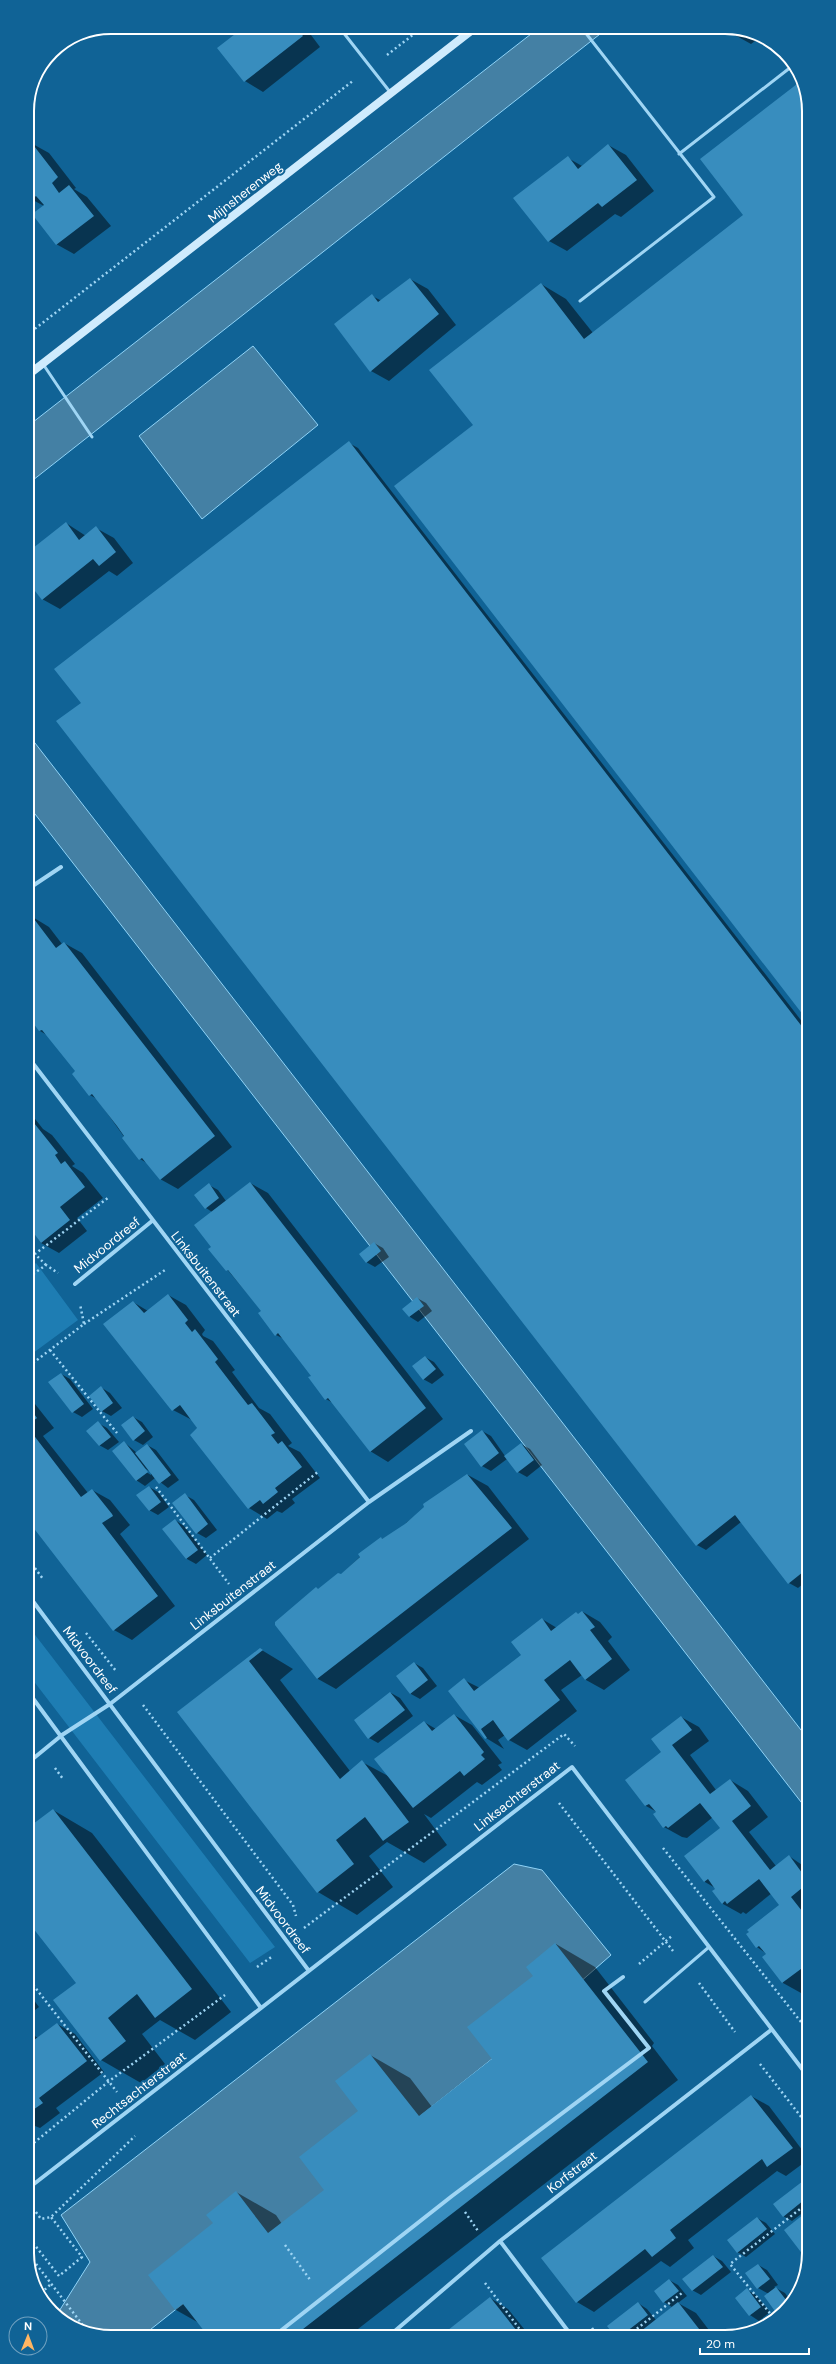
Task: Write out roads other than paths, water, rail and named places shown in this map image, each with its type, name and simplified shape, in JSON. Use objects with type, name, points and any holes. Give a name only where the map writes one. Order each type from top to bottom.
[{"type":"street","name":"Mijnsherenweg","points":[[34,371],[467,34]]},
{"type":"street","points":[[34,885],[61,867]]},
{"type":"street","name":"Linksbuitenstraat","points":[[34,1066],[369,1502]]},
{"type":"street","name":"Midvoordreef","points":[[75,1284],[152,1221]]},
{"type":"street","name":"Linksbuitenstraat","points":[[34,1758],[62,1735],[110,1704],[369,1502],[471,1431]]},
{"type":"street","name":"Midvoordreef","points":[[34,1603],[309,1971],[261,2008]]},
{"type":"street","points":[[34,1699],[62,1735],[261,2008]]},
{"type":"street","name":"Linksachterstraat","points":[[309,1971],[572,1767],[802,2069]]},
{"type":"street","points":[[282,2330],[452,2196],[649,2048],[604,1991],[623,1977]]},
{"type":"street","name":"Rechtsachterstraat","points":[[34,2184],[261,2008]]},
{"type":"street","name":"Korfstraat","points":[[396,2330],[500,2241],[771,2030]]},
{"type":"street","points":[[500,2241],[567,2330]]},
{"type":"lane","points":[[344,34],[391,93]]},
{"type":"lane","points":[[580,301],[714,197],[586,34]]},
{"type":"lane","points":[[679,154],[789,68]]},
{"type":"lane","points":[[43,364],[92,438]]},
{"type":"lane","points":[[645,2002],[709,1947]]}]
